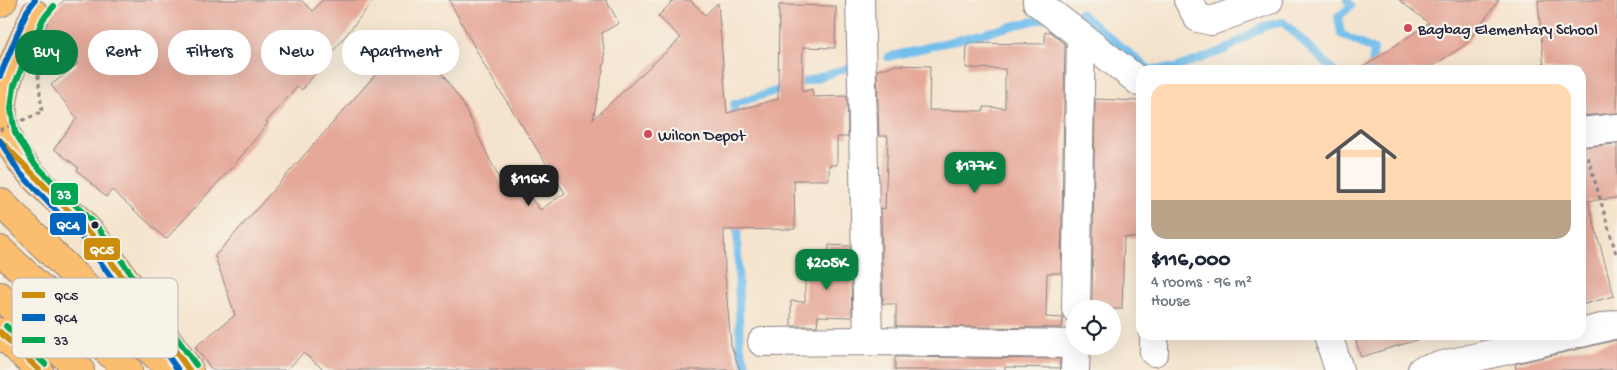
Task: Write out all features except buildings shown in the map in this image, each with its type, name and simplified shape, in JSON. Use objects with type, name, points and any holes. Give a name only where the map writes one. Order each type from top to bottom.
[{"type":"main road","points":[[0,3],[3,0]]},
{"type":"main road","points":[[0,54],[41,7]]},
{"type":"main road","points":[[41,7],[10,71],[2,108],[4,127],[7,136],[26,167],[92,235],[123,278]]},
{"type":"main road","points":[[0,202],[77,278]]},
{"type":"main road","points":[[0,250],[30,278]]},
{"type":"main road","points":[[0,296],[12,307]]},
{"type":"main road","points":[[0,332],[12,344]]},
{"type":"main road","points":[[178,355],[189,370]]},
{"type":"main road","points":[[27,358],[39,370]]},
{"type":"main road","points":[[67,358],[80,370]]},
{"type":"main road","points":[[115,358],[128,370]]},
{"type":"main road","points":[[159,358],[171,370]]},
{"type":"street","points":[[860,0],[868,340]]},
{"type":"street","points":[[1036,0],[1136,79]]},
{"type":"street","points":[[1188,0],[1198,18],[1211,21],[1269,0]]},
{"type":"street","points":[[1076,300],[1081,36]]},
{"type":"street","points":[[1586,141],[1617,128]]},
{"type":"street","points":[[0,140],[26,167]]},
{"type":"street","points":[[1586,331],[1617,324]]},
{"type":"street","points":[[762,342],[868,340],[1066,345]]},
{"type":"street","points":[[1330,340],[1339,370]]},
{"type":"street","points":[[1422,370],[1536,340]]},
{"type":"street","points":[[1075,355],[1075,370]]},
{"type":"path","points":[[0,130],[42,112],[39,75]]},
{"type":"path","points":[[1586,149],[1617,257]]},
{"type":"waterway","points":[[1347,0],[1351,6],[1338,17],[1341,34],[1374,50],[1372,65]]},
{"type":"waterway","points":[[1080,13],[1144,65]]},
{"type":"waterway","points":[[888,57],[1045,18]]},
{"type":"waterway","points":[[1183,65],[1225,50],[1264,26],[1283,22],[1328,65]]},
{"type":"waterway","points":[[734,120],[734,104],[848,68]]},
{"type":"waterway","points":[[737,221],[740,346],[748,370]]},
{"type":"transit line","name":"QC4","points":[[0,76],[27,11],[35,0]]},
{"type":"transit line","name":"33","points":[[54,6],[43,19],[14,86],[11,109],[15,132],[33,162],[99,229],[134,278]]},
{"type":"transit line","name":"QC5","points":[[0,140],[92,235],[123,278]]},
{"type":"transit line","name":"QC4","points":[[0,141],[19,172],[85,241],[112,278]]},
{"type":"transit line","name":"33","points":[[6,326],[12,332]]},
{"type":"transit line","name":"QC5","points":[[0,332],[12,344]]},
{"type":"transit line","name":"33","points":[[178,340],[196,365]]},
{"type":"transit line","name":"QC5","points":[[178,355],[189,370]]},
{"type":"transit line","name":"QC5","points":[[27,358],[39,370]]},
{"type":"transit line","name":"33","points":[[39,358],[45,364]]},
{"type":"transit line","name":"QC4","points":[[169,358],[178,370]]},
{"type":"place","name":"Bagbag Elementary School","points":[[1408,28]]},
{"type":"place","name":"Wilcon Depot","points":[[648,134]]}]
